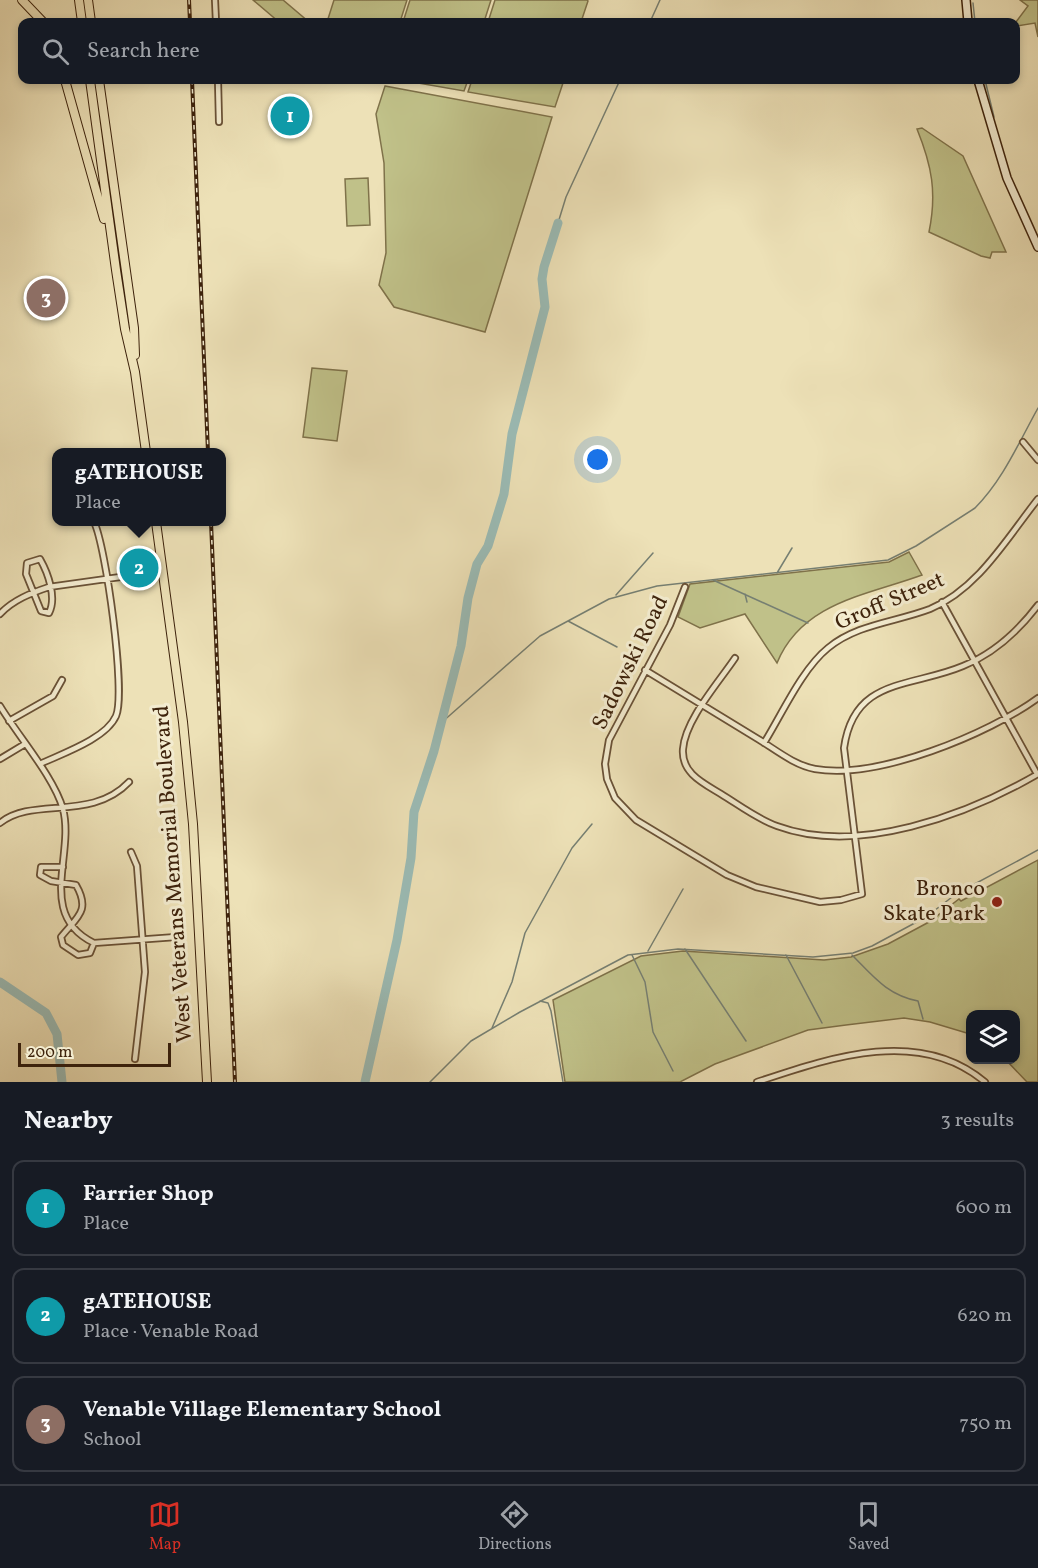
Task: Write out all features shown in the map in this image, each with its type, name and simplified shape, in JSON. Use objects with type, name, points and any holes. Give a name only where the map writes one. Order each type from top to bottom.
[{"type":"main road","points":[[22,0],[39,18]]},
{"type":"main road","points":[[79,0],[81,18]]},
{"type":"main road","points":[[88,0],[90,18]]},
{"type":"main road","points":[[66,84],[97,185],[116,270]]},
{"type":"main road","points":[[91,84],[125,329],[135,372],[146,448]]},
{"type":"main road","points":[[100,84],[134,328],[135,372]]},
{"type":"main road","name":"West Veterans Memorial Boulevard","points":[[157,526],[193,824],[207,1082]]},
{"type":"street","points":[[215,0],[216,18]]},
{"type":"street","points":[[966,0],[968,18]]},
{"type":"street","points":[[218,84],[219,122]]},
{"type":"street","points":[[979,84],[1007,178],[1038,247]]},
{"type":"street","points":[[1023,442],[1038,460]]},
{"type":"street","name":"Groff Street","points":[[764,742],[807,674],[828,648],[862,630],[930,609],[942,602],[980,573],[1038,499]]},
{"type":"street","points":[[40,764],[96,736],[111,725],[117,715],[119,679],[107,579],[95,526]]},
{"type":"street","points":[[40,559],[47,572],[49,588],[53,605],[49,613],[41,611],[32,592],[26,574],[27,563],[40,559]]},
{"type":"street","points":[[0,614],[7,607],[32,592],[163,571]]},
{"type":"street","name":"Sadowski Road","points":[[685,587],[670,625],[614,728],[606,752],[605,764],[610,789],[626,811],[636,820],[727,874],[756,887],[820,902],[841,900],[862,894],[854,835]]},
{"type":"street","points":[[735,658],[702,706],[683,746],[683,756],[691,774],[776,826],[813,835],[854,835],[939,820],[1012,789],[1038,774],[942,602]]},
{"type":"street","points":[[854,835],[845,770],[847,729],[854,715],[868,700],[887,688],[961,668],[975,661],[1011,635],[1038,605]]},
{"type":"street","points":[[645,670],[797,763],[814,768],[845,770],[909,757],[952,743],[1007,718],[1038,698]]},
{"type":"street","points":[[9,721],[53,696],[62,680]]},
{"type":"street","points":[[0,706],[40,764],[63,808],[65,833],[61,881],[62,908],[70,926],[82,937],[94,943],[176,937]]},
{"type":"street","points":[[0,759],[25,744]]},
{"type":"street","points":[[0,823],[17,814],[63,808],[110,798],[129,782]]},
{"type":"street","points":[[131,852],[137,866],[142,941],[143,998],[135,1059]]},
{"type":"street","points":[[63,867],[41,867],[40,875],[51,881],[76,885],[83,898],[82,912],[61,937],[63,945],[78,955],[90,953],[94,943]]},
{"type":"street","points":[[757,1082],[775,1079],[839,1057],[896,1051],[943,1057],[985,1082]]},
{"type":"green space","points":[[253,0],[283,0],[304,18],[274,18]]},
{"type":"green space","points":[[334,0],[407,0],[401,18],[328,18]]},
{"type":"green space","points":[[410,0],[491,0],[485,18],[404,18]]},
{"type":"green space","points":[[495,0],[588,1],[582,18],[489,18]]},
{"type":"green space","points":[[1020,0],[1038,0],[1038,37],[1035,23],[1020,26],[1019,18],[1028,6]]},
{"type":"green space","points":[[424,84],[467,84],[464,91]]},
{"type":"green space","points":[[471,84],[563,84],[555,107],[468,92]]},
{"type":"green space","points":[[385,86],[552,117],[485,332],[394,307],[379,285],[386,253],[384,163],[376,114]]},
{"type":"green space","points":[[922,128],[963,156],[1006,252],[992,252],[990,258],[981,256],[929,232],[933,192],[926,155],[917,129]]},
{"type":"green space","points":[[368,178],[370,225],[347,226],[345,179]]},
{"type":"green space","points":[[312,368],[347,371],[337,441],[303,437]]},
{"type":"green space","points":[[909,552],[922,575],[859,596],[820,614],[803,626],[788,643],[777,663],[745,614],[700,628],[678,617],[690,584],[889,562]]},
{"type":"green space","points":[[1038,860],[1038,1082],[1027,1082],[1010,1064],[1020,1064],[1020,1010],[966,1010],[966,1033],[930,1022],[904,1018],[808,1030],[715,1064],[680,1082],[565,1082],[553,1000],[641,956],[683,951],[824,960],[851,957],[888,944],[929,922],[959,899],[961,901]]},
{"type":"waterway","points":[[652,18],[660,0]]},
{"type":"waterway","points":[[973,3],[975,18]]},
{"type":"waterway","points":[[558,223],[566,197],[618,84]]},
{"type":"waterway","points":[[986,84],[994,117]]},
{"type":"waterway","points":[[365,1082],[397,940],[411,858],[414,812],[434,751],[461,646],[468,598],[477,564],[488,546],[504,494],[512,434],[545,307],[542,279],[544,267],[558,223]]},
{"type":"waterway","points":[[441,723],[540,636],[609,599],[657,586],[888,560],[916,546],[975,508],[985,497],[1010,460],[1038,408]]},
{"type":"waterway","points":[[777,573],[792,548]]},
{"type":"waterway","points":[[616,595],[653,553]]},
{"type":"waterway","points":[[713,580],[808,623]]},
{"type":"waterway","points":[[745,594],[747,602]]},
{"type":"waterway","points":[[568,621],[617,647]]},
{"type":"waterway","points":[[492,1028],[512,982],[525,933],[572,848],[592,824]]},
{"type":"waterway","points":[[430,1082],[471,1041],[520,1012],[628,955],[678,949],[813,957],[853,953],[872,946],[926,917],[956,894],[1038,850]]},
{"type":"waterway","points":[[648,951],[683,889]]},
{"type":"waterway","points":[[685,949],[746,1041]]},
{"type":"waterway","points":[[632,955],[645,982],[653,1032],[673,1071]]},
{"type":"waterway","points":[[786,955],[822,1023]]},
{"type":"waterway","points":[[852,955],[889,989],[918,1001],[923,1019]]},
{"type":"waterway","points":[[0,982],[46,1013],[57,1034],[62,1082]]},
{"type":"waterway","points":[[540,1001],[548,1003],[551,1011],[563,1082]]},
{"type":"railway","points":[[189,0],[190,18]]},
{"type":"railway","points":[[192,84],[208,448]]},
{"type":"railway","points":[[211,526],[235,1082]]},
{"type":"place","name":"Farrier Shop","points":[[290,116]]},
{"type":"place","name":"Venable Village Elementary School","points":[[46,298]]},
{"type":"place","name":"gATEHOUSE","points":[[139,568]]},
{"type":"place","name":"Bronco Skate Park","points":[[997,902]]}]
